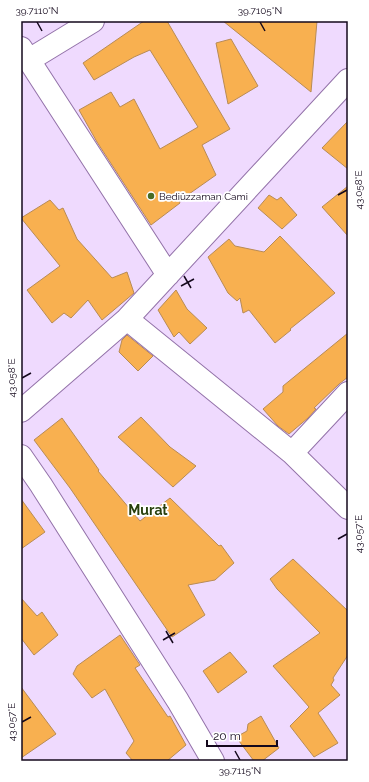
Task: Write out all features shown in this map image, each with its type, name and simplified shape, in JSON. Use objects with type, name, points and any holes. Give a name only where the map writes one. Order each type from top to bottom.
[{"type":"street","points":[[93,21],[25,54],[168,275]]},
{"type":"street","points":[[21,411],[127,319],[348,80]]},
{"type":"street","points":[[127,319],[292,454],[348,508]]},
{"type":"street","points":[[292,454],[348,394]]},
{"type":"street","points":[[21,456],[41,485],[213,761]]},
{"type":"building","points":[[144,21],[167,21],[230,129],[202,145],[216,175],[179,201],[180,203],[151,225],[97,142],[79,110],[111,92],[120,107],[134,99],[160,149],[198,127],[150,50],[134,57],[94,80],[83,63]]},
{"type":"building","points":[[223,21],[317,21],[311,92]]},
{"type":"building","points":[[231,39],[258,86],[228,104],[216,43]]},
{"type":"building","points":[[348,121],[348,169],[322,148]]},
{"type":"building","points":[[348,186],[348,236],[322,207]]},
{"type":"building","points":[[269,195],[277,200],[281,197],[297,215],[282,229],[258,208]]},
{"type":"building","points":[[50,200],[59,210],[63,208],[77,239],[112,278],[127,272],[134,293],[102,320],[88,300],[71,318],[64,313],[52,323],[27,290],[60,266],[21,218]]},
{"type":"building","points":[[280,236],[335,293],[275,343],[249,310],[243,313],[240,298],[237,301],[228,293],[208,257],[229,239],[235,246],[264,252]]},
{"type":"building","points":[[176,290],[187,309],[207,328],[190,344],[179,332],[174,337],[158,310]]},
{"type":"building","points":[[348,333],[348,377],[314,408],[316,409],[308,418],[289,434],[278,426],[263,409],[283,392],[283,386]]},
{"type":"building","points":[[127,335],[153,356],[138,371],[119,352],[122,340]]},
{"type":"building","points":[[141,417],[170,447],[196,466],[173,487],[118,437]]},
{"type":"building","points":[[62,418],[99,470],[98,471],[140,521],[170,498],[219,546],[221,545],[234,563],[215,580],[188,585],[205,615],[172,637],[70,488],[34,440]]},
{"type":"building","points":[[21,499],[45,532],[21,549]]},
{"type":"building","points":[[293,559],[348,611],[348,655],[333,678],[334,680],[331,685],[340,695],[318,713],[338,743],[314,757],[290,726],[309,707],[273,666],[320,633],[277,589],[270,579]]},
{"type":"building","points":[[21,598],[37,616],[42,612],[58,635],[34,655],[21,638]]},
{"type":"building","points":[[120,635],[140,665],[135,668],[168,717],[170,716],[186,745],[167,761],[133,761],[126,753],[134,741],[105,689],[92,698],[73,674],[77,666]]},
{"type":"building","points":[[230,652],[247,672],[218,693],[203,671]]},
{"type":"building","points":[[21,687],[56,734],[21,758]]},
{"type":"building","points":[[261,716],[279,748],[262,761],[254,761],[236,737],[247,731],[248,724]]},
{"type":"place","name":"Bediüzzaman Cami","points":[[151,196]]},
{"type":"district","name":"Murat","points":[[148,510]]}]
